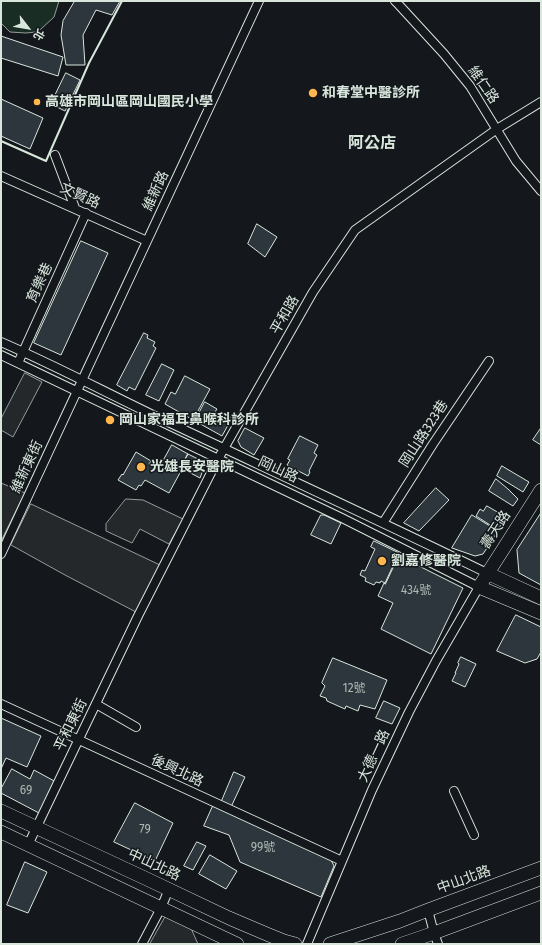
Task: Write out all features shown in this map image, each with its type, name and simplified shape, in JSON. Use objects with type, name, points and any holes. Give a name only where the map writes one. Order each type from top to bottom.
[{"type":"main road","name":"壽天路","points":[[479,587],[541,490]]},
{"type":"main road","name":"岡山路","points":[[487,574],[541,598]]},
{"type":"main road","name":"岡山路","points":[[479,587],[541,613]]},
{"type":"main road","name":"中山北路","points":[[1,810],[229,918],[295,944]]},
{"type":"main road","points":[[1,832],[237,944]]},
{"type":"main road","name":"中山北路","points":[[330,944],[400,921],[541,868]]},
{"type":"main road","points":[[402,944],[436,939],[541,893]]},
{"type":"street","name":"維新路","points":[[77,391],[259,1]]},
{"type":"street","name":"維仁路","points":[[395,1],[444,54],[470,86],[516,161],[541,191]]},
{"type":"street","name":"平和路","points":[[138,616],[224,448],[313,292],[355,230],[497,129],[541,102]]},
{"type":"street","points":[[55,155],[75,208]]},
{"type":"street","name":"文賢路","points":[[1,176],[147,241]]},
{"type":"street","name":"育樂巷","points":[[18,363],[86,213]]},
{"type":"street","name":"岡山路","points":[[2,344],[23,352],[487,574]]},
{"type":"street","name":"岡山路","points":[[1,355],[342,518],[479,587]]},
{"type":"street","name":"岡山路323巷","points":[[383,523],[433,444],[489,361]]},
{"type":"street","name":"維新東街","points":[[1,554],[77,391]]},
{"type":"street","name":"大德一路","points":[[307,944],[372,790],[408,712],[479,587]]},
{"type":"street","name":"平和東街","points":[[28,845],[138,616]]},
{"type":"street","name":"後興北路","points":[[1,704],[342,861]]},
{"type":"street","points":[[96,704],[136,727]]},
{"type":"street","points":[[454,791],[474,835]]},
{"type":"street","points":[[142,944],[169,889]]},
{"type":"street","points":[[428,910],[436,939]]},
{"type":"green space","points":[[1,1],[59,1],[54,17],[36,32],[26,33],[10,32],[1,23]]},
{"type":"shaded area","points":[[25,373],[42,382],[13,437],[1,430],[1,419]]},
{"type":"shaded area","points":[[1,483],[25,493],[1,541]]},
{"type":"shaded area","points":[[126,499],[143,500],[183,519],[169,544],[140,529],[132,543],[106,531],[106,524]]},
{"type":"shaded area","points":[[31,504],[160,565],[136,612],[11,545]]},
{"type":"shaded area","points":[[167,914],[190,926],[198,944],[150,944]]},
{"type":"building","points":[[75,1],[120,1],[112,15],[96,10],[83,35],[85,65],[66,65],[61,35],[63,21]]},
{"type":"building","points":[[1,36],[63,57],[58,76],[1,58]]},
{"type":"building","points":[[66,73],[80,80],[65,111],[51,104]]},
{"type":"building","points":[[1,99],[43,118],[30,149],[1,136]]},
{"type":"building","points":[[257,224],[277,237],[265,257],[248,244]]},
{"type":"building","points":[[81,241],[108,253],[61,355],[34,343]]},
{"type":"building","points":[[144,333],[148,335],[147,338],[155,342],[153,346],[156,348],[135,390],[129,387],[127,391],[117,385]]},
{"type":"building","points":[[162,364],[174,370],[159,401],[146,395]]},
{"type":"building","points":[[185,376],[210,389],[193,420],[165,404],[171,392],[175,394]]},
{"type":"building","points":[[205,402],[217,409],[215,412],[222,415],[223,413],[232,418],[222,436],[195,421]]},
{"type":"building","points":[[245,428],[264,438],[254,455],[241,447],[238,441]]},
{"type":"building","points":[[541,428],[541,445],[533,440]]},
{"type":"building","points":[[300,436],[318,445],[314,453],[317,455],[308,476],[287,465],[290,460],[288,459]]},
{"type":"building","name":"光雄長安醫院","points":[[172,445],[188,454],[169,493],[145,480],[136,490],[118,480],[122,474],[123,475],[136,452],[151,461],[149,464],[158,469]]},
{"type":"building","points":[[188,454],[198,459],[203,464],[203,470],[200,478],[181,468]]},
{"type":"building","points":[[502,466],[529,482],[523,492],[497,476]]},
{"type":"building","points":[[496,479],[518,499],[513,506],[489,491]]},
{"type":"building","points":[[436,488],[449,500],[419,531],[404,523]]},
{"type":"building","points":[[487,506],[506,517],[498,530],[476,516],[480,509],[483,511]]},
{"type":"building","points":[[541,513],[541,585],[519,573],[517,550]]},
{"type":"building","points":[[321,515],[341,523],[331,544],[311,535]]},
{"type":"building","points":[[472,515],[498,531],[483,554],[475,556],[452,548]]},
{"type":"building","name":"劉嘉修醫院","points":[[374,541],[399,553],[385,583],[381,581],[380,583],[376,582],[374,585],[365,581],[366,578],[360,575],[362,570],[365,571],[375,549],[371,547]]},
{"type":"building","points":[[399,556],[463,588],[431,654],[381,629],[393,603],[378,596]]},
{"type":"building","points":[[516,615],[541,627],[541,652],[537,659],[525,663],[497,651]]},
{"type":"building","points":[[461,657],[476,664],[465,687],[452,681]]},
{"type":"building","points":[[333,658],[387,680],[375,709],[360,705],[358,711],[346,706],[345,709],[327,701],[326,698],[320,696],[325,686],[322,683]]},
{"type":"building","points":[[384,701],[400,708],[392,724],[376,718]]},
{"type":"building","points":[[1,718],[41,736],[27,767],[6,758],[1,769]]},
{"type":"building","points":[[12,769],[30,779],[34,770],[56,782],[39,813],[1,793],[1,789]]},
{"type":"building","points":[[234,772],[245,777],[231,807],[221,803]]},
{"type":"building","points":[[135,803],[173,823],[155,861],[114,842]]},
{"type":"building","points":[[213,806],[331,860],[334,866],[321,897],[240,862],[229,835],[204,826]]},
{"type":"building","points":[[197,842],[206,846],[193,870],[184,866]]},
{"type":"building","points":[[210,855],[237,871],[226,889],[199,874]]},
{"type":"building","points":[[25,862],[47,872],[28,913],[7,905]]},
{"type":"wall","points":[[1,141],[46,161],[89,63],[122,1]]},
{"type":"place","name":"和春堂中醫診所","points":[[313,93]]},
{"type":"place","name":"高雄市岡山區岡山國民小學","points":[[37,102]]},
{"type":"place","name":"岡山家福耳鼻喉科診所","points":[[110,420]]},
{"type":"place","name":"光雄長安醫院","points":[[141,467]]},
{"type":"place","name":"劉嘉修醫院","points":[[382,561]]},
{"type":"district","name":"阿公店","points":[[372,144]]}]
